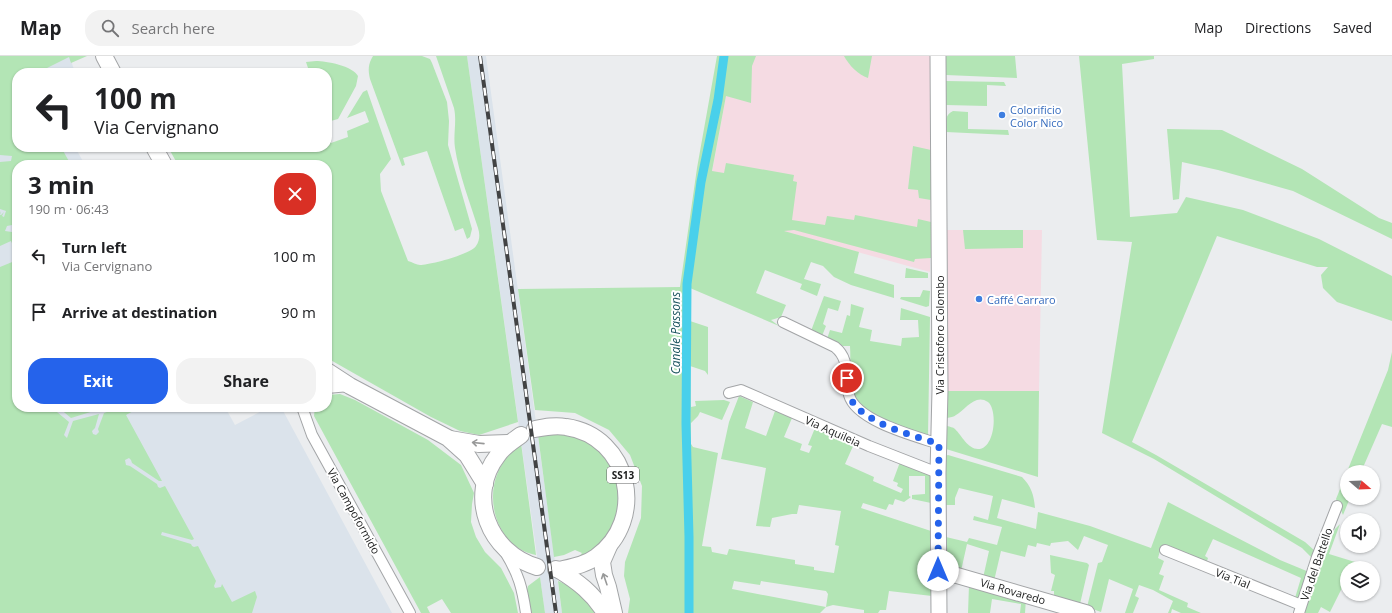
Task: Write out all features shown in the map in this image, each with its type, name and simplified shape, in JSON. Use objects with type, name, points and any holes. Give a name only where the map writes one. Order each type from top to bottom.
[{"type":"main road","points":[[104,56],[110,68]]},
{"type":"main road","name":"Via Cristoforo Colombo","points":[[938,56],[940,382],[938,473],[939,613]]},
{"type":"main road","name":"SS13","points":[[332,374],[350,386],[448,438],[467,455],[485,484]]},
{"type":"main road","name":"SS13","points":[[448,438],[479,444],[522,436],[550,426],[566,427],[581,431],[606,447],[616,459],[623,473],[627,504],[624,519],[618,533],[609,546],[602,562],[614,613]]},
{"type":"main road","points":[[522,436],[498,455],[490,469],[483,496],[484,509],[492,533],[499,543],[512,556],[528,565],[537,567]]},
{"type":"main road","name":"SS13","points":[[605,613],[591,593],[574,579],[558,570],[581,565],[596,557],[609,546]]},
{"type":"main road","name":"Via Rovaredo","points":[[938,570],[1087,613]]},
{"type":"street","points":[[783,322],[835,347],[841,352],[845,359],[849,397],[858,410],[867,417],[878,422],[939,444]]},
{"type":"street","points":[[332,388],[350,386]]},
{"type":"street","name":"Via Aquileia","points":[[729,393],[741,390],[869,446],[938,473]]},
{"type":"street","name":"Via Campoformido","points":[[304,412],[312,435],[410,613]]},
{"type":"street","name":"Via del Battello","points":[[1300,609],[1317,557],[1337,514]]},
{"type":"street","points":[[499,543],[515,569],[524,595],[526,613]]},
{"type":"street","name":"Via Tial","points":[[1165,550],[1300,609]]},
{"type":"shaded area","points":[[0,56],[72,56],[70,57],[73,68],[12,68],[12,152],[78,152],[82,160],[12,160],[12,412],[228,412],[235,425],[260,412],[284,412],[392,613],[0,613]]},
{"type":"shaded area","points":[[467,56],[486,56],[562,613],[545,613]]},
{"type":"shaded area","points":[[732,56],[931,56],[930,272],[705,210]]},
{"type":"shaded area","points":[[947,230],[1042,230],[1039,391],[948,391]]},
{"type":"green space","points":[[0,56],[87,56],[71,63],[69,57],[47,68],[12,68],[12,152],[64,152],[68,160],[12,160],[12,225],[7,226],[5,231],[12,232],[12,243],[11,241],[0,246],[0,215],[4,212],[2,216],[4,217],[6,211],[0,209],[0,162],[11,161],[12,156],[0,155]]},
{"type":"green space","points":[[373,56],[422,56],[430,59],[447,102],[449,121],[448,145],[472,229],[470,237],[467,239],[463,228],[455,231],[427,151],[403,158],[405,165],[402,166],[370,79],[369,67]]},
{"type":"green space","points":[[436,56],[467,56],[518,422],[479,435],[460,431],[431,417],[332,361],[332,160],[175,160],[171,152],[332,152],[332,143],[348,137],[347,131],[369,122],[365,111],[347,118],[363,92],[367,90],[391,159],[380,174],[381,191],[408,261],[419,265],[425,265],[459,256],[473,249],[479,239],[478,228],[457,158],[454,108]]},
{"type":"green space","points":[[717,56],[756,56],[752,66],[751,103],[726,96],[712,171],[724,173],[726,163],[794,175],[793,181],[797,182],[792,220],[825,225],[827,216],[854,220],[855,215],[917,227],[918,219],[931,222],[931,258],[915,259],[914,262],[794,230],[784,231],[859,252],[854,273],[894,285],[894,298],[851,285],[834,277],[823,266],[811,262],[804,279],[821,284],[817,296],[800,289],[802,284],[765,270],[756,293],[786,305],[781,317],[771,320],[779,326],[690,288],[690,321],[708,327],[708,375],[705,371],[690,366],[691,407],[696,406],[695,401],[724,400],[730,402],[722,420],[700,412],[691,423],[691,444],[693,447],[718,453],[702,546],[711,547],[712,552],[727,555],[729,549],[795,560],[795,564],[814,567],[814,570],[834,573],[839,546],[835,545],[841,511],[799,505],[797,514],[772,518],[770,527],[756,526],[766,468],[721,459],[729,422],[739,396],[753,402],[745,428],[766,436],[775,411],[792,418],[784,437],[802,444],[800,450],[809,453],[812,446],[808,445],[815,428],[854,444],[845,464],[874,477],[873,481],[901,493],[903,489],[897,486],[898,483],[893,481],[900,462],[931,474],[931,503],[912,499],[912,495],[925,494],[925,476],[909,476],[909,496],[911,497],[904,502],[895,499],[893,505],[889,504],[886,510],[863,503],[861,508],[931,531],[932,596],[889,591],[886,610],[880,610],[878,613],[864,613],[864,610],[833,605],[826,607],[820,613],[628,613],[630,599],[624,576],[625,562],[641,518],[642,486],[630,455],[609,430],[575,413],[535,410],[518,289],[680,287],[697,168]],"holes":[[[734,581],[760,585],[761,581],[826,591],[828,594],[826,607],[732,589]]]},
{"type":"green space","points":[[844,56],[872,56],[868,78],[861,75],[854,69]]},
{"type":"green space","points":[[946,56],[1015,56],[1017,78],[946,75]]},
{"type":"green space","points":[[1079,56],[1154,56],[1154,59],[1122,64],[1130,217],[1177,213],[1186,197],[1243,210],[1319,239],[1392,276],[1392,321],[1337,302],[1323,288],[1321,275],[1328,267],[1317,267],[1217,236],[1132,442],[1305,542],[1315,551],[1312,558],[1302,548],[1154,459],[1102,433],[1132,242],[1097,240]]},
{"type":"green space","points":[[316,61],[332,63],[351,69],[358,76],[356,86],[338,119],[332,121],[332,68],[308,68],[306,62]]},
{"type":"green space","points":[[946,81],[1004,82],[1006,86],[987,85],[987,106],[946,105]]},
{"type":"green space","points":[[953,111],[968,112],[968,129],[1008,130],[1009,135],[946,132],[947,117]]},
{"type":"green space","points":[[1167,129],[1222,130],[1302,169],[1379,218],[1392,223],[1392,239],[1293,191],[1218,170],[1182,162],[1179,199],[1173,200]]},
{"type":"green space","points":[[913,146],[931,150],[931,200],[919,198],[918,190],[908,189]]},
{"type":"green space","points":[[963,230],[1023,230],[1023,248],[965,249]]},
{"type":"green space","points":[[12,262],[12,412],[57,412],[69,422],[64,435],[67,438],[73,421],[99,414],[95,428],[92,431],[93,434],[96,435],[99,432],[98,429],[104,413],[131,412],[126,415],[162,481],[159,481],[132,463],[129,458],[125,460],[126,465],[130,466],[157,484],[158,487],[160,488],[165,486],[194,539],[192,540],[162,532],[161,535],[191,544],[194,547],[198,546],[216,581],[214,586],[215,588],[221,587],[222,584],[232,602],[255,591],[257,597],[252,613],[0,613],[0,267]]},
{"type":"green space","points":[[906,268],[928,273],[928,278],[905,278]]},
{"type":"green space","points":[[923,290],[930,291],[929,306],[926,307],[900,299],[901,297],[920,297]]},
{"type":"green space","points":[[824,296],[841,301],[838,311],[828,308],[823,324],[826,326],[822,336],[811,331]]},
{"type":"green space","points":[[851,304],[864,308],[859,327],[872,330],[870,341],[901,346],[902,338],[919,337],[918,320],[900,320],[901,308],[930,317],[928,436],[896,426],[874,416],[857,402],[853,393],[851,382],[850,346],[843,346],[827,339],[830,330],[842,333],[847,315],[850,316]]},
{"type":"green space","points":[[1392,352],[1392,427],[1382,424],[1364,465],[1350,465],[1388,370]]},
{"type":"green space","points":[[948,391],[1039,391],[1038,477],[946,449],[947,426],[954,428],[968,445],[978,449],[984,447],[988,443],[994,420],[991,406],[988,402],[983,400],[970,403],[955,416],[947,418]]},
{"type":"green space","points":[[340,394],[355,400],[428,440],[461,465],[474,493],[471,522],[476,537],[485,552],[501,568],[514,593],[518,613],[451,613],[442,599],[427,607],[430,613],[421,613],[314,416],[314,412],[332,412],[332,395]]},
{"type":"green space","points":[[64,412],[90,412],[71,418]]},
{"type":"green space","points":[[557,432],[594,443],[613,465],[621,502],[610,534],[588,554],[578,558],[582,553],[575,550],[564,555],[554,557],[538,435]]},
{"type":"green space","points":[[521,443],[536,555],[523,551],[504,535],[494,511],[494,485],[498,472],[508,456]]},
{"type":"green space","points":[[948,455],[1022,477],[1032,491],[1035,508],[1002,499],[997,518],[1036,529],[1038,512],[1090,526],[1151,548],[1168,502],[1280,560],[1309,572],[1300,600],[1295,598],[1301,578],[1213,539],[1205,556],[1208,558],[1206,564],[1160,551],[1158,558],[1164,561],[1159,574],[1164,576],[1159,590],[1188,603],[1187,607],[1201,613],[1181,613],[1172,609],[1171,613],[1168,613],[1173,601],[1153,590],[1139,585],[1135,596],[1139,598],[1133,613],[1125,613],[1133,589],[1109,579],[1101,612],[1087,607],[1098,563],[1102,562],[1108,545],[1084,536],[1078,550],[1068,541],[1051,543],[1050,546],[1037,543],[1036,547],[1028,545],[1025,557],[1001,551],[994,581],[983,578],[989,551],[967,544],[961,571],[955,568],[948,561],[946,553],[946,537],[967,542],[969,538],[997,545],[1002,527],[973,520],[974,516],[988,520],[993,496],[959,488],[955,498],[955,505],[945,505],[945,456]]},
{"type":"green space","points":[[1340,489],[1340,505],[1347,505],[1344,513],[1342,513],[1336,499]]},
{"type":"green space","points":[[1340,524],[1329,554],[1352,561],[1340,561],[1340,592],[1330,612],[1321,607],[1318,613],[1304,613],[1335,529]]},
{"type":"green space","points":[[1050,555],[1087,563],[1089,565],[1080,604],[1054,597],[1054,591],[1051,591],[1055,575],[1051,573]]},
{"type":"green space","points":[[540,577],[545,613],[530,613],[527,590],[528,586]]},
{"type":"green space","points":[[558,581],[571,587],[584,596],[595,613],[562,613]]},
{"type":"green space","points":[[969,585],[1026,599],[1025,613],[1020,613],[1021,604],[992,599],[990,613],[968,613]]},
{"type":"waterway","name":"Canale Passons","points":[[689,613],[689,537],[686,424],[687,284],[701,182],[718,100],[724,56]]},
{"type":"railway","points":[[480,56],[556,613]]},
{"type":"place","name":"Colorificio Color Nico","points":[[1002,115]]},
{"type":"place","name":"Caffé Carraro","points":[[979,299]]},
{"type":"route","points":[[847,378],[849,397],[858,410],[867,417],[939,444],[938,570]]}]
